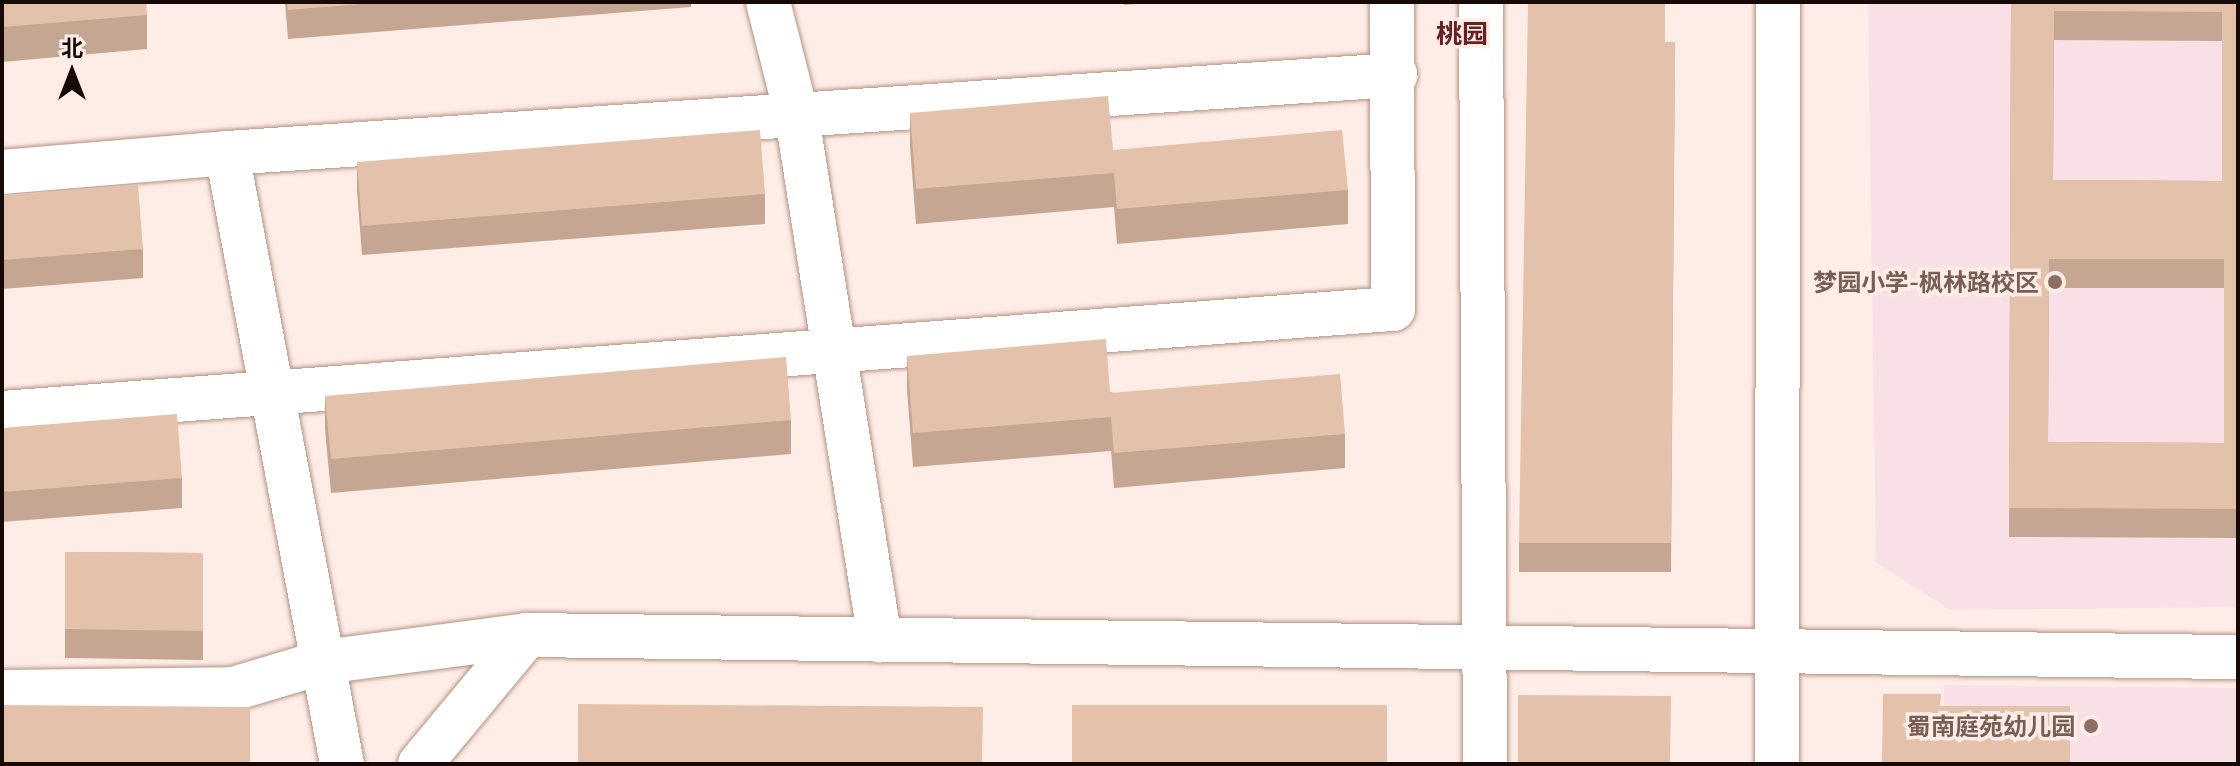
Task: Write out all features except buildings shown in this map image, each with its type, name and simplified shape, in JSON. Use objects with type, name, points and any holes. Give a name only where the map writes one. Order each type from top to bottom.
[{"type":"street","points":[[768,2],[797,117],[837,349],[880,640]]},
{"type":"street","points":[[2,413],[271,390],[1393,309],[1395,75],[1392,2]]},
{"type":"street","points":[[1481,2],[1485,764]]},
{"type":"street","points":[[1777,764],[1778,2]]},
{"type":"street","points":[[2,172],[227,153],[1395,75]]},
{"type":"street","points":[[227,153],[342,764]]},
{"type":"street","points":[[2,692],[233,689],[323,662],[527,635],[2238,657]]},
{"type":"street","points":[[420,764],[527,635]]},
{"type":"shaded area","name":"梦园小学-枫林路校区","points":[[1868,2],[2238,2],[2238,607],[1950,610],[1876,562]]},
{"type":"shaded area","name":"蜀南庭苑幼儿园","points":[[1944,685],[2238,688],[2238,764],[1944,764]]},
{"type":"place","name":"梦园小学-枫林路校区","points":[[2055,282]]},
{"type":"place","name":"蜀南庭苑幼儿园","points":[[2091,726]]},
{"type":"district","name":"桃园","points":[[1462,34]]}]
